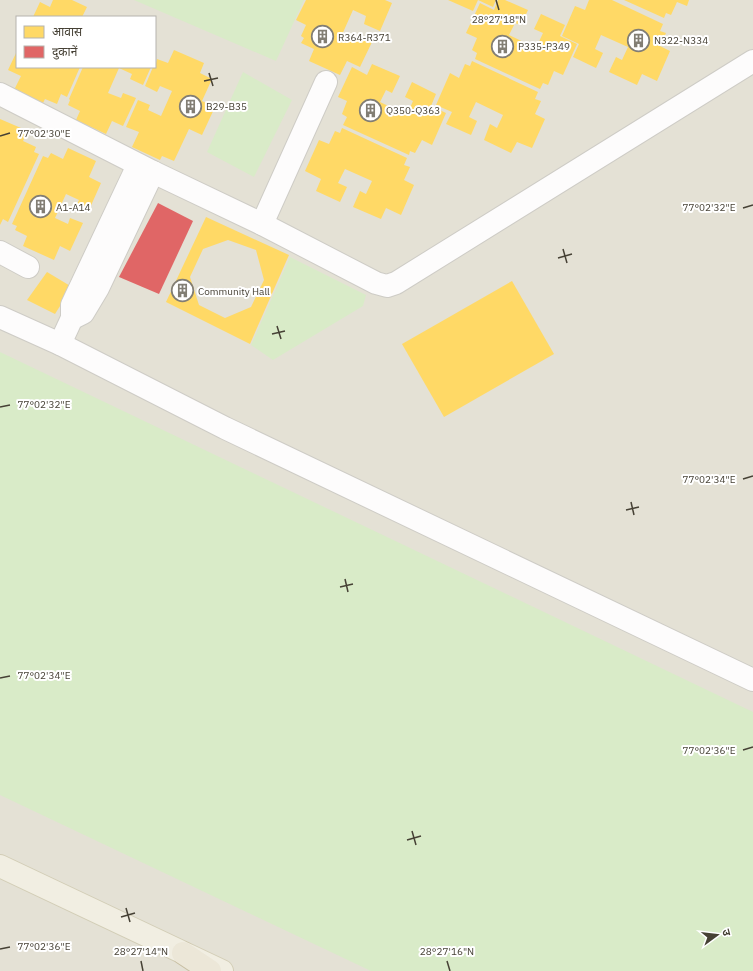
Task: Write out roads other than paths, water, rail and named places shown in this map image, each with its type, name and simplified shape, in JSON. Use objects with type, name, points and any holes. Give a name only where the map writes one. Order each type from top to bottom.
[{"type":"highway","points":[[183,953],[210,971]]},
{"type":"main road","points":[[0,866],[222,971]]},
{"type":"street","points":[[0,94],[145,168],[262,224],[376,283],[388,286],[396,283],[753,61]]},
{"type":"street","points":[[262,224],[326,82]]},
{"type":"street","points":[[60,344],[72,318],[72,305],[145,168]]},
{"type":"street","points":[[0,252],[28,267]]},
{"type":"street","points":[[0,317],[60,344],[224,428],[753,680]]},
{"type":"place","name":"R364-R371","points":[[323,37]]},
{"type":"place","name":"N322-N334","points":[[638,40]]},
{"type":"place","name":"P335-P349","points":[[503,46]]},
{"type":"place","name":"B29-B35","points":[[190,106]]},
{"type":"place","name":"Q350-Q363","points":[[370,110]]},
{"type":"place","name":"A1-A14","points":[[40,207]]},
{"type":"place","name":"Community Hall","points":[[183,291]]}]
